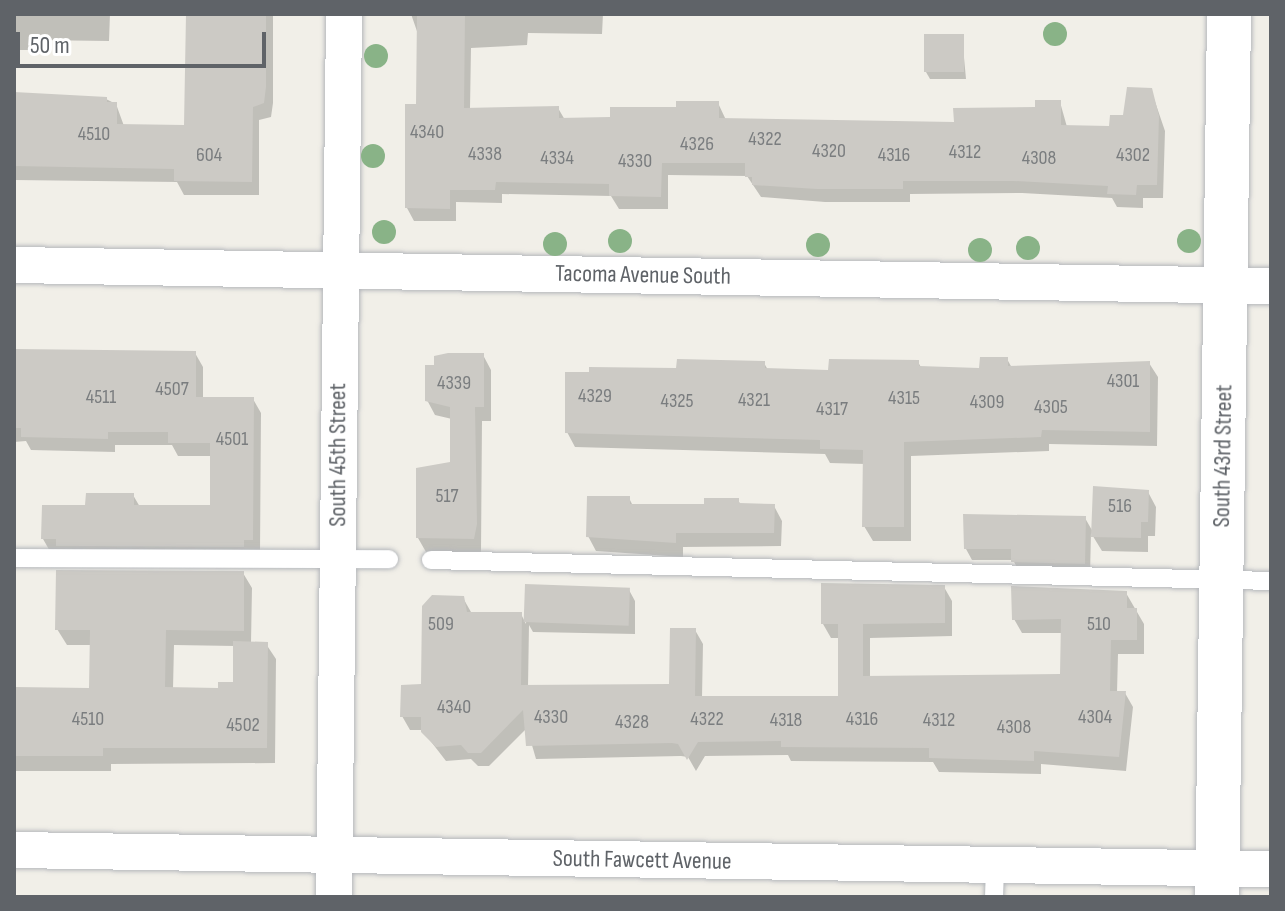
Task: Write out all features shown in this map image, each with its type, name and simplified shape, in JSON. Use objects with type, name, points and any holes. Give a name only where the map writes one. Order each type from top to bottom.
[{"type":"street","name":"South 45th Street","points":[[334,897],[344,14]]},
{"type":"street","name":"South 43rd Street","points":[[1218,883],[1229,14]]},
{"type":"street","name":"Tacoma Avenue South","points":[[14,265],[1271,286]]},
{"type":"street","name":"South Fawcett Avenue","points":[[14,850],[334,855],[994,881],[1218,883],[1271,869]]},
{"type":"lane","points":[[14,558],[389,559]]},
{"type":"lane","points":[[431,560],[1271,581]]},
{"type":"building","points":[[186,14],[266,14],[266,87],[264,103],[253,107],[252,182],[174,181],[174,169],[14,166],[14,92],[107,97],[107,102],[117,102],[117,124],[184,125]]},
{"type":"building","points":[[417,14],[465,14],[464,108],[559,106],[559,118],[610,117],[610,107],[676,107],[676,101],[719,101],[719,118],[954,122],[953,108],[1035,107],[1035,100],[1061,100],[1061,125],[1109,126],[1110,115],[1123,115],[1127,87],[1152,88],[1159,116],[1157,185],[1137,185],[1136,195],[1107,194],[1108,186],[1014,181],[903,181],[903,189],[817,189],[752,185],[752,177],[745,177],[745,163],[662,163],[661,197],[609,196],[609,184],[496,182],[495,190],[450,190],[450,209],[405,208],[405,104],[416,104]]},
{"type":"building","points":[[924,34],[964,34],[964,72],[924,72]]},
{"type":"building","points":[[14,349],[196,351],[196,397],[254,397],[253,540],[244,540],[244,547],[56,546],[56,539],[41,539],[42,505],[85,505],[86,493],[134,493],[134,505],[210,505],[210,443],[168,443],[168,432],[108,432],[108,439],[21,437],[21,428],[14,428]]},
{"type":"building","points":[[484,353],[484,407],[475,407],[477,524],[474,539],[416,538],[416,468],[450,462],[450,407],[425,401],[425,365],[434,365],[434,356]]},
{"type":"building","points":[[980,357],[1008,357],[1008,366],[1150,361],[1150,432],[1042,430],[1041,437],[904,442],[904,527],[862,527],[863,450],[820,449],[820,440],[565,433],[565,372],[589,372],[589,367],[676,368],[677,359],[765,361],[765,368],[828,370],[829,359],[919,360],[919,366],[979,368]]},
{"type":"building","points":[[1093,486],[1149,490],[1148,522],[1141,522],[1141,538],[1091,537]]},
{"type":"building","points":[[587,496],[630,496],[630,504],[704,504],[704,498],[739,498],[739,503],[775,504],[774,533],[676,533],[676,543],[586,537]]},
{"type":"building","points":[[963,514],[1086,516],[1085,564],[1011,562],[1011,549],[964,549]]},
{"type":"building","points":[[56,570],[244,571],[244,631],[166,630],[165,687],[218,688],[218,682],[233,682],[233,641],[268,642],[267,748],[103,748],[103,756],[14,756],[14,687],[89,688],[90,630],[55,630]]},
{"type":"building","points":[[821,583],[945,585],[945,623],[863,624],[863,676],[1060,674],[1061,619],[1012,620],[1011,586],[1127,591],[1127,608],[1137,608],[1137,640],[1111,640],[1110,691],[1126,691],[1119,757],[1034,751],[1034,761],[929,758],[929,748],[781,747],[781,741],[698,742],[687,760],[678,744],[672,743],[526,746],[523,710],[481,753],[468,753],[461,745],[436,747],[421,732],[421,717],[400,717],[401,685],[421,684],[422,606],[432,595],[464,596],[467,612],[522,612],[521,685],[669,684],[670,628],[696,628],[695,696],[838,696],[838,624],[821,624]]},
{"type":"building","points":[[525,584],[630,588],[629,626],[524,622]]}]
